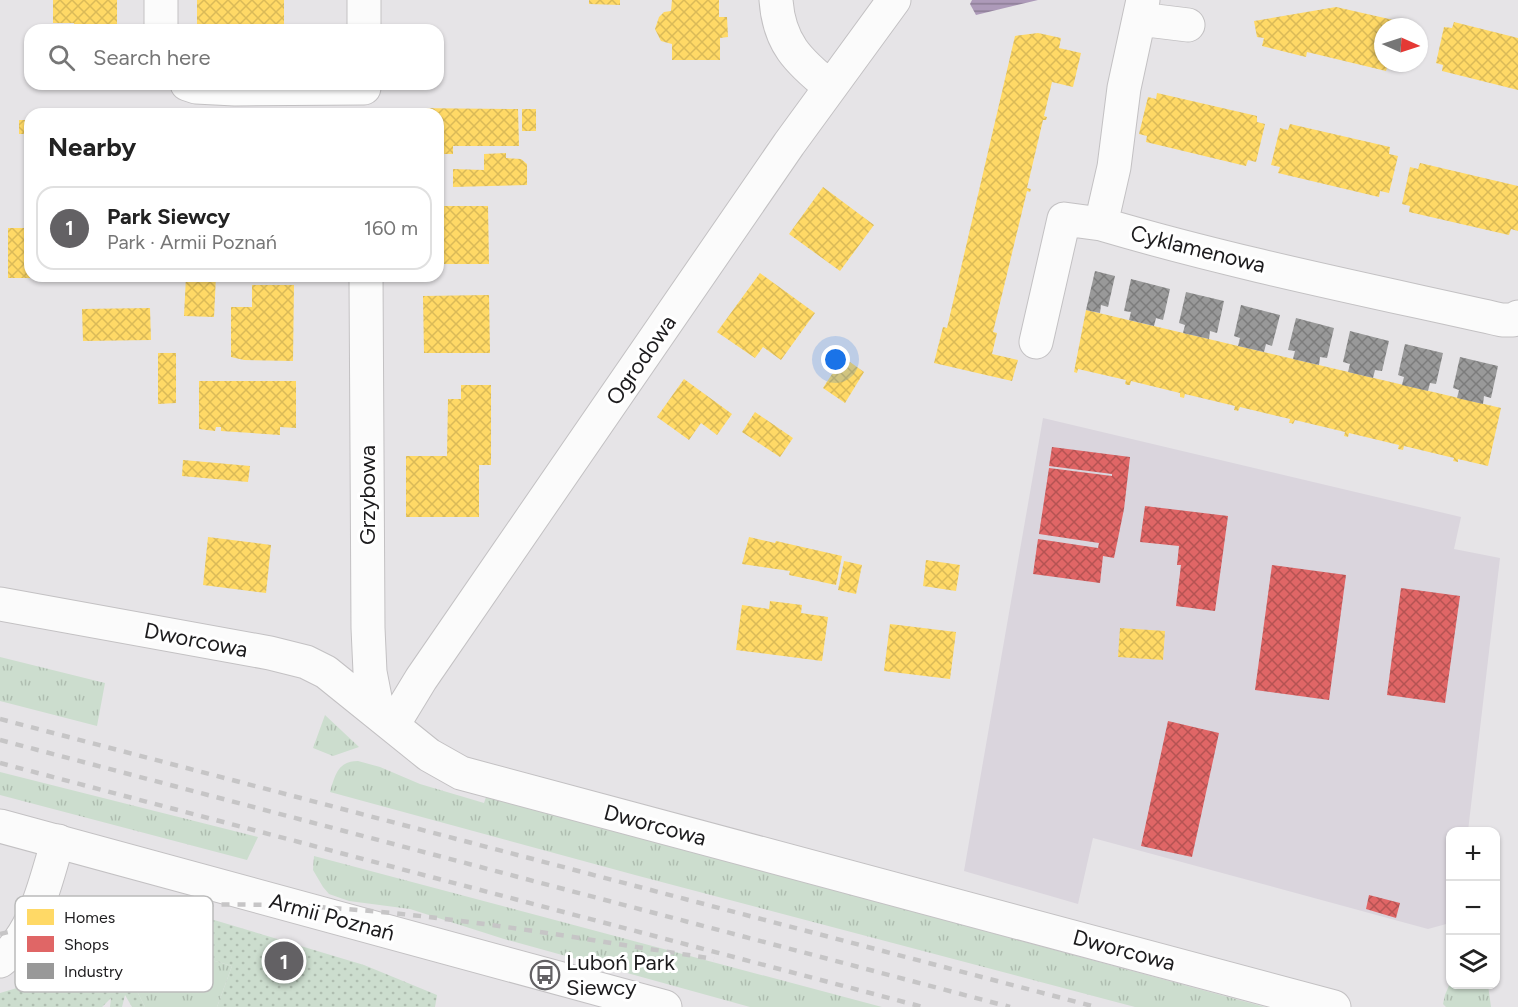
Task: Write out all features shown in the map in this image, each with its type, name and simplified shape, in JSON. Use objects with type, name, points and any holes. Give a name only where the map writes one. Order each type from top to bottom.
[{"type":"street","points":[[161,0],[161,24]]},
{"type":"street","points":[[364,0],[364,24]]},
{"type":"street","points":[[776,0],[783,35],[791,49],[800,62],[830,87]]},
{"type":"street","name":"Ogrodowa","points":[[386,719],[421,679],[830,87],[894,0]]},
{"type":"street","points":[[1141,9],[1188,25]]},
{"type":"street","name":"Cyklamenowa","points":[[1141,9],[1124,88],[1114,167],[1101,224],[1142,236],[1491,318],[1513,320],[1518,317]]},
{"type":"street","points":[[256,90],[364,95]]},
{"type":"street","points":[[1036,342],[1064,219],[1101,224]]},
{"type":"street","name":"Grzybowa","points":[[366,282],[370,672],[386,719]]},
{"type":"street","name":"Dworcowa","points":[[0,604],[298,660],[326,672],[441,763],[477,778],[1334,1007]]},
{"type":"street","name":"Armii Poznań","points":[[0,826],[665,1007]]},
{"type":"street","points":[[39,896],[58,841]]},
{"type":"street","points":[[0,961],[15,947]]},
{"type":"shaded area","points":[[972,0],[1038,0],[976,15],[970,4]]},
{"type":"shaded area","points":[[1043,418],[1461,517],[1454,549],[1500,558],[1468,827],[1446,827],[1446,924],[1428,929],[1093,838],[1078,904],[964,871]]},
{"type":"green space","points":[[0,657],[105,683],[97,726],[0,701]]},
{"type":"green space","points":[[325,715],[359,747],[333,756],[313,748]]},
{"type":"green space","points":[[358,761],[380,767],[420,784],[484,803],[486,797],[571,819],[1265,1007],[1135,1007],[330,792],[338,770],[346,763]]},
{"type":"green space","points":[[0,772],[258,837],[247,860],[0,795]]},
{"type":"green space","points":[[314,856],[882,1007],[750,1007],[504,939],[410,909],[349,901],[329,894],[323,887],[313,870]]},
{"type":"green space","points":[[213,920],[364,965],[437,995],[435,1007],[217,1007],[232,966],[213,960]]},
{"type":"green space","points":[[213,960],[232,966],[217,1007],[145,1007],[137,992],[213,992]]},
{"type":"green space","points":[[15,989],[15,992],[137,992],[145,1007],[132,1007],[125,995],[122,1007],[110,1007],[111,998],[102,1007],[0,1007],[0,993]]},
{"type":"green space","points":[[1448,989],[1489,989],[1491,1007],[1446,1007],[1443,1004]]},
{"type":"building: Homes","points":[[53,0],[117,0],[117,24],[53,23]]},
{"type":"building: Homes","points":[[197,0],[284,0],[284,24],[197,24]]},
{"type":"building: Homes","points":[[589,0],[620,0],[620,5],[589,4]]},
{"type":"building: Homes","points":[[672,0],[719,0],[719,17],[727,17],[728,37],[720,38],[720,60],[672,60],[672,44],[661,41],[655,29],[659,17],[664,12],[671,11]]},
{"type":"building: Homes","points":[[1336,7],[1385,18],[1374,18],[1374,68],[1307,52],[1306,57],[1262,46],[1264,38],[1257,37],[1254,21]]},
{"type":"building: Homes","points":[[1454,22],[1518,38],[1518,90],[1442,71],[1443,65],[1436,63],[1444,27],[1452,28]]},
{"type":"building: Homes","points":[[1038,33],[1061,38],[1059,48],[1081,53],[1073,87],[1052,82],[1044,116],[1047,117],[1043,120],[1027,188],[1031,189],[1030,192],[1027,191],[993,332],[997,333],[992,354],[1018,360],[1012,381],[934,363],[943,327],[947,328],[1015,36]]},
{"type":"building: Homes","points":[[1157,93],[1257,116],[1257,122],[1265,124],[1256,162],[1248,160],[1246,166],[1146,142],[1147,136],[1139,134],[1148,97],[1156,99]]},
{"type":"building: Homes","points":[[444,108],[518,109],[519,146],[453,146],[453,154],[444,154]]},
{"type":"building: Homes","points":[[522,109],[536,109],[536,131],[522,131]]},
{"type":"building: Homes","points":[[19,120],[24,120],[24,134],[19,134]]},
{"type":"building: Homes","points":[[1290,124],[1390,147],[1389,154],[1398,156],[1389,193],[1380,191],[1379,197],[1278,173],[1280,167],[1271,165],[1280,128],[1288,130]]},
{"type":"building: Homes","points":[[506,153],[506,158],[521,159],[527,164],[527,185],[453,187],[453,169],[484,170],[484,154]]},
{"type":"building: Homes","points":[[1420,163],[1518,186],[1518,231],[1511,229],[1509,235],[1409,212],[1410,206],[1402,204],[1410,167],[1418,169]]},
{"type":"building: Homes","points":[[823,187],[874,225],[840,271],[789,234]]},
{"type":"building: Homes","points":[[444,206],[488,206],[489,264],[444,264]]},
{"type":"building: Homes","points":[[8,228],[24,228],[24,278],[8,278]]},
{"type":"building: Homes","points":[[760,273],[815,313],[781,360],[763,347],[755,358],[717,332]]},
{"type":"building: Homes","points":[[186,282],[216,282],[214,317],[184,316]]},
{"type":"building: Homes","points":[[252,285],[294,285],[293,361],[244,360],[231,357],[231,307],[252,307]]},
{"type":"building: Homes","points":[[489,295],[490,353],[424,353],[423,296]]},
{"type":"building: Homes","points":[[150,308],[151,340],[83,341],[82,309]]},
{"type":"building: Homes","points":[[1086,310],[1501,408],[1488,466],[1458,459],[1458,462],[1453,461],[1454,458],[1404,446],[1403,450],[1398,449],[1399,445],[1349,433],[1348,437],[1344,436],[1345,432],[1295,420],[1293,424],[1289,423],[1290,419],[1240,407],[1238,411],[1234,410],[1235,406],[1185,394],[1184,398],[1180,397],[1180,393],[1131,381],[1128,385],[1125,384],[1126,380],[1078,369],[1077,373],[1074,372]]},
{"type":"building: Homes","points":[[158,353],[176,353],[176,403],[158,404]]},
{"type":"building: Homes","points":[[843,357],[864,372],[845,403],[823,388]]},
{"type":"building: Homes","points":[[684,379],[732,414],[717,435],[701,423],[689,440],[657,417]]},
{"type":"building: Homes","points":[[199,381],[296,381],[296,428],[280,427],[280,435],[221,431],[221,427],[216,427],[215,431],[199,429]]},
{"type":"building: Homes","points":[[461,385],[491,385],[491,465],[479,465],[479,517],[406,517],[406,456],[447,456],[448,399],[461,399]]},
{"type":"building: Homes","points":[[755,412],[793,438],[780,457],[742,432]]},
{"type":"building: Homes","points":[[183,460],[250,466],[248,482],[182,476]]},
{"type":"building: Homes","points":[[208,537],[271,545],[266,593],[203,585]]},
{"type":"building: Homes","points":[[749,537],[842,556],[836,585],[789,575],[790,571],[742,564]]},
{"type":"building: Homes","points":[[926,560],[960,565],[956,591],[923,586]]},
{"type":"building: Homes","points":[[844,561],[862,565],[856,594],[838,590]]},
{"type":"building: Homes","points":[[770,601],[802,605],[801,613],[828,617],[822,661],[736,650],[742,605],[769,609]]},
{"type":"building: Homes","points":[[890,624],[956,632],[950,679],[884,671]]},
{"type":"building: Homes","points":[[1120,628],[1165,631],[1163,660],[1118,657]]},
{"type":"building: Shops","points":[[1052,447],[1130,457],[1124,509],[1114,558],[1103,556],[1100,583],[1033,574],[1038,539],[1098,548],[1099,543],[1039,534],[1049,468],[1112,476],[1112,474],[1049,466]]},
{"type":"building: Shops","points":[[1145,506],[1228,516],[1215,611],[1176,606],[1181,565],[1177,565],[1179,546],[1140,542]]},
{"type":"building: Shops","points":[[1272,565],[1346,575],[1329,700],[1255,690]]},
{"type":"building: Shops","points":[[1401,588],[1460,596],[1445,703],[1387,695]]},
{"type":"building: Shops","points":[[1168,721],[1219,733],[1192,857],[1141,846]]},
{"type":"building: Shops","points":[[1369,895],[1400,903],[1396,918],[1366,909]]},
{"type":"building: Industry","points":[[1095,271],[1115,276],[1108,307],[1101,305],[1100,313],[1086,310]]},
{"type":"building: Industry","points":[[1131,279],[1170,289],[1163,320],[1156,318],[1154,326],[1129,320],[1131,312],[1124,311]]},
{"type":"building: Industry","points":[[1186,292],[1224,301],[1217,333],[1210,331],[1209,339],[1183,333],[1185,325],[1179,323]]},
{"type":"building: Industry","points":[[1241,305],[1280,315],[1272,346],[1266,344],[1264,352],[1238,346],[1240,338],[1234,336]]},
{"type":"building: Industry","points":[[1296,318],[1334,328],[1327,358],[1320,357],[1319,365],[1293,359],[1295,351],[1288,350]]},
{"type":"building: Industry","points":[[1350,331],[1389,341],[1382,371],[1375,370],[1373,378],[1348,372],[1350,364],[1343,362]]},
{"type":"building: Industry","points":[[1405,344],[1443,353],[1436,384],[1430,383],[1428,391],[1402,385],[1404,377],[1398,375]]},
{"type":"building: Industry","points":[[1460,357],[1498,366],[1491,398],[1484,396],[1483,404],[1457,398],[1459,390],[1453,388]]},
{"type":"railway","points":[[0,719],[1096,1007]]},
{"type":"railway","points":[[0,740],[1010,1007]]},
{"type":"railway","points":[[0,763],[923,1007]]},
{"type":"railway","points":[[213,905],[327,908],[457,920],[714,959]]},
{"type":"railway","points":[[0,934],[15,931]]},
{"type":"place","name":"Park Siewcy","points":[[284,961]]},
{"type":"place","name":"Luboń Park Siewcy","points":[[545,975]]}]
